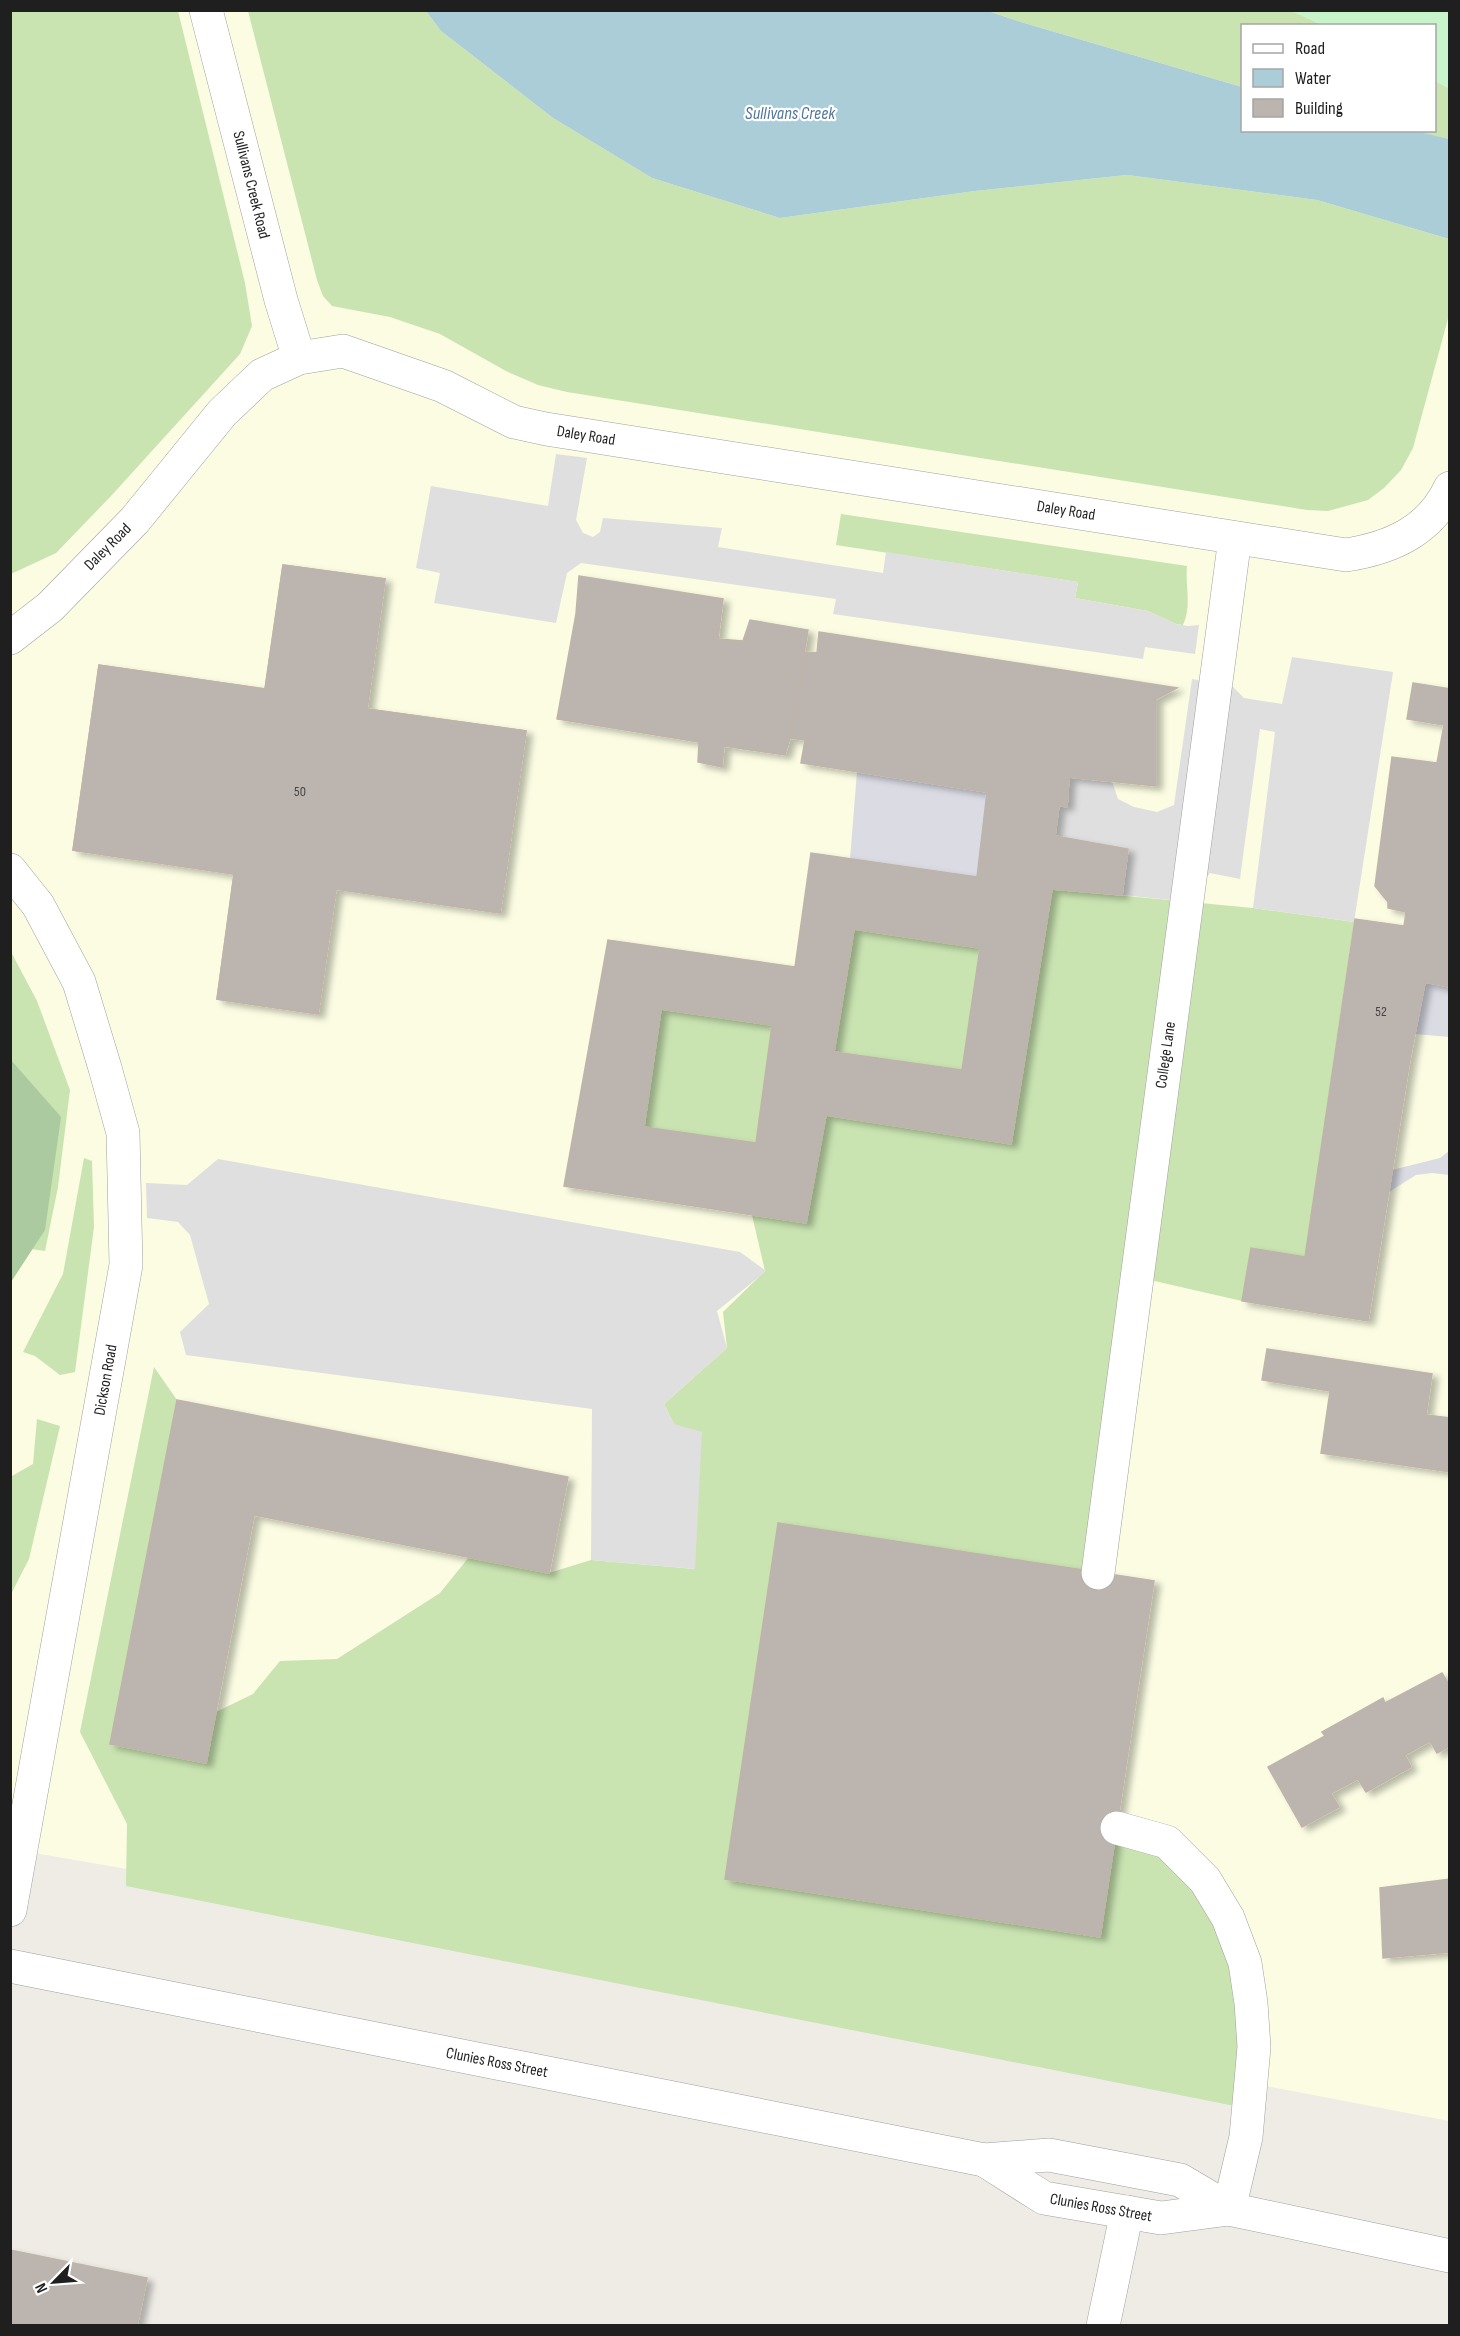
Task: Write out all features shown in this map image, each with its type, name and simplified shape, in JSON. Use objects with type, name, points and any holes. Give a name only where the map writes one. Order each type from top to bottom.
[{"type":"street","name":"Sullivans Creek Road","points":[[206,10],[278,289],[299,358]]},
{"type":"street","name":"Daley Road","points":[[10,638],[50,607],[135,520],[222,413],[262,375],[299,358],[343,351],[443,386],[514,422],[546,429],[1346,555],[1382,548],[1409,534],[1441,526]]},
{"type":"street","points":[[1441,526],[1449,488]]},
{"type":"street","name":"College Lane","points":[[1098,1572],[1235,538]]},
{"type":"street","name":"Dickson Road","points":[[10,870],[38,905],[79,982],[105,1068],[123,1133],[126,1265],[10,1910]]},
{"type":"street","points":[[1117,1827],[1167,1842],[1205,1880],[1228,1918],[1245,1963],[1254,2047],[1246,2137],[1228,2209]]},
{"type":"street","name":"Clunies Ross Street","points":[[10,1966],[984,2160],[1049,2155],[1180,2180],[1228,2209],[1449,2256]]},
{"type":"street","name":"Clunies Ross Street","points":[[984,2160],[1044,2198],[1161,2218],[1228,2209]]},
{"type":"street","points":[[1103,2325],[1127,2212]]},
{"type":"shaded area","points":[[10,11],[1449,11],[1449,2121],[150,1873],[11,1849]]},
{"type":"shaded area","points":[[556,454],[587,458],[576,520],[583,533],[593,537],[600,532],[603,518],[722,528],[718,547],[883,573],[886,552],[1078,582],[1075,598],[1148,611],[1176,624],[1199,625],[1195,654],[1145,647],[1143,659],[833,614],[836,599],[581,563],[567,573],[556,623],[434,603],[440,573],[416,568],[431,486],[548,506]]},
{"type":"shaded area","points":[[1292,657],[1393,672],[1354,922],[1253,908],[1275,732],[1260,729],[1240,879],[1210,873],[1204,880],[1199,903],[1122,895],[1128,849],[1055,836],[1059,805],[1066,807],[1069,777],[1112,781],[1118,799],[1134,807],[1157,812],[1174,805],[1192,679],[1233,687],[1244,698],[1282,704]]},
{"type":"shaded area","points":[[857,772],[987,792],[977,877],[850,859]]},
{"type":"shaded area","points":[[1425,982],[1449,987],[1449,1037],[1415,1034]]},
{"type":"shaded area","points":[[1449,1151],[1449,1175],[1432,1173],[1416,1175],[1389,1192],[1392,1170],[1440,1158]]},
{"type":"shaded area","points":[[218,1159],[740,1252],[766,1271],[717,1311],[727,1348],[664,1404],[674,1424],[702,1432],[695,1569],[591,1560],[592,1409],[186,1355],[180,1332],[209,1304],[190,1235],[178,1222],[147,1218],[146,1183],[187,1185]]},
{"type":"green space","points":[[1291,10],[1320,24],[1241,24],[1241,87],[988,11]]},
{"type":"green space","points":[[10,11],[178,11],[245,283],[252,326],[240,354],[56,553],[11,574]]},
{"type":"green space","points":[[248,11],[426,11],[441,31],[553,118],[652,178],[780,218],[975,191],[1127,175],[1317,200],[1449,239],[1449,315],[1413,448],[1401,470],[1384,488],[1368,500],[1328,511],[1307,510],[567,392],[538,385],[506,371],[440,334],[390,317],[332,306],[323,296]]},
{"type":"green space","points":[[1291,11],[1449,11],[1449,88],[1436,82],[1436,24],[1320,24]]},
{"type":"green space","points":[[1436,82],[1449,88],[1449,139],[1416,132],[1436,132]]},
{"type":"green space","points":[[841,514],[1187,566],[1186,618],[1183,625],[1176,624],[1148,611],[1075,598],[1078,582],[836,545]]},
{"type":"green space","points":[[1052,889],[1253,908],[1354,922],[1305,1257],[1251,1248],[1242,1301],[1137,1277],[1098,1573],[1117,1828],[1167,1842],[1228,1918],[1260,2111],[126,1886],[127,1824],[80,1732],[154,1367],[177,1400],[111,1744],[206,1763],[216,1712],[253,1694],[280,1661],[337,1659],[440,1593],[469,1557],[549,1573],[591,1560],[695,1569],[674,1424],[664,1404],[727,1348],[723,1312],[765,1271],[752,1215],[806,1223],[826,1115],[1011,1144]]},
{"type":"green space","points":[[854,929],[980,948],[962,1070],[834,1052]]},
{"type":"green space","points":[[10,950],[37,1001],[70,1090],[58,1187],[45,1251],[11,1246]]},
{"type":"green space","points":[[661,1009],[772,1025],[756,1143],[644,1127]]},
{"type":"green space","points":[[11,1060],[61,1117],[45,1230],[11,1282]]},
{"type":"green space","points":[[84,1158],[92,1161],[94,1227],[75,1372],[60,1375],[35,1356],[23,1352],[63,1274]]},
{"type":"green space","points":[[37,1419],[60,1426],[29,1559],[11,1594],[12,1476],[33,1464]]},
{"type":"water","name":"Sullivans Creek","points":[[426,11],[988,11],[1241,87],[1241,132],[1419,132],[1449,139],[1449,239],[1317,200],[1127,175],[975,191],[780,218],[652,178],[553,118],[441,31]]},
{"type":"building","points":[[283,565],[385,579],[367,709],[526,731],[500,913],[336,889],[318,1014],[217,999],[234,874],[73,850],[99,665],[265,689]],"holes":[[[196,731],[417,767],[404,856],[184,823]]]},
{"type":"building","points":[[283,565],[385,579],[367,709],[526,731],[500,913],[336,889],[318,1014],[217,999],[234,874],[73,850],[99,665],[265,689]]},
{"type":"building","points":[[579,576],[723,599],[718,639],[743,641],[750,620],[808,630],[790,738],[785,755],[724,746],[722,767],[698,762],[699,742],[557,719],[576,614]]},
{"type":"building","points":[[819,632],[1177,688],[1156,699],[1156,786],[1069,777],[1067,807],[1059,805],[1055,836],[1128,849],[1122,895],[1052,889],[1011,1144],[826,1115],[806,1223],[564,1186],[608,940],[795,967],[811,853],[977,877],[987,792],[801,763],[805,740],[790,738],[805,652],[817,653]],"holes":[[[854,929],[980,948],[962,1070],[834,1052]],[[661,1009],[772,1025],[756,1143],[644,1127]]]},
{"type":"building","points":[[1413,683],[1450,689],[1450,987],[1425,982],[1410,1059],[1368,1321],[1242,1301],[1251,1248],[1305,1257],[1355,919],[1404,926],[1406,912],[1388,908],[1388,902],[1375,886],[1392,757],[1437,763],[1444,725],[1407,719]]},
{"type":"building","points":[[1267,1349],[1432,1374],[1426,1415],[1450,1418],[1450,1472],[1321,1453],[1330,1391],[1262,1380]]},
{"type":"building","points":[[177,1400],[568,1477],[549,1573],[254,1515],[206,1763],[110,1744]]},
{"type":"building","points":[[778,1523],[1154,1581],[1100,1937],[725,1879]]},
{"type":"building","points":[[1442,1673],[1450,1686],[1450,1746],[1437,1753],[1430,1741],[1405,1755],[1411,1767],[1366,1792],[1358,1779],[1331,1793],[1339,1807],[1302,1827],[1268,1767],[1325,1736],[1322,1732],[1383,1698],[1385,1703]]},
{"type":"building","points":[[1450,1879],[1450,1952],[1383,1958],[1380,1888]]},
{"type":"building","points":[[10,2250],[147,2278],[137,2326],[10,2326]]}]
